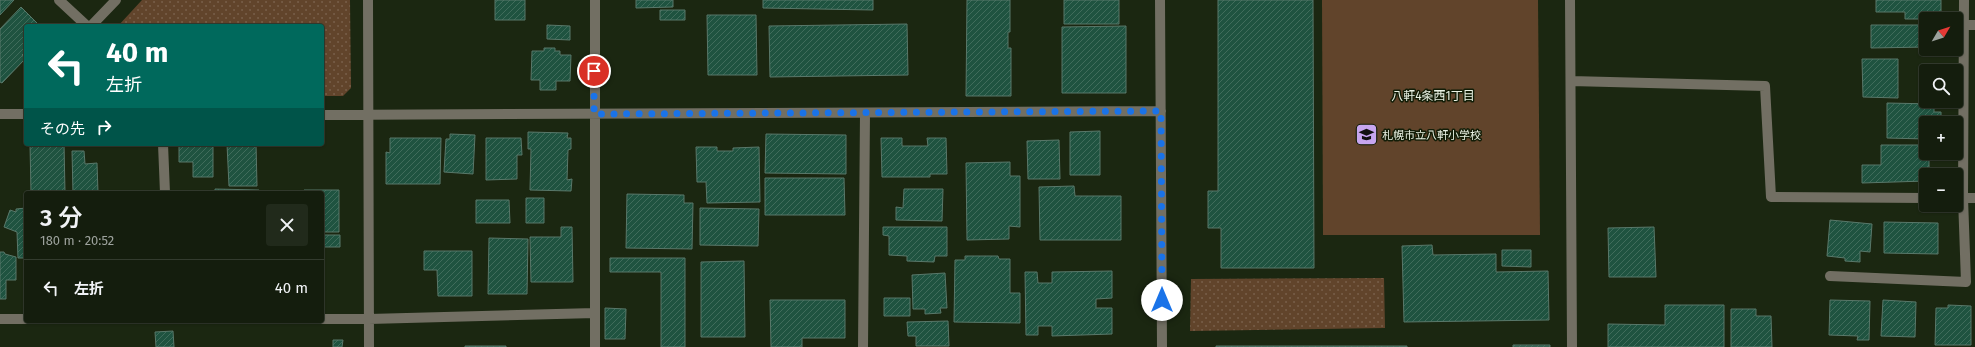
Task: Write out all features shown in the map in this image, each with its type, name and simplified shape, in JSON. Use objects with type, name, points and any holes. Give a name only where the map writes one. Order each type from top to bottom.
[{"type":"street","points":[[59,0],[85,24]]},
{"type":"street","points":[[93,24],[116,0]]},
{"type":"street","points":[[368,0],[369,347]]},
{"type":"street","points":[[595,0],[595,347]]},
{"type":"street","points":[[1160,0],[1162,347]]},
{"type":"street","points":[[1570,0],[1572,347]]},
{"type":"street","points":[[1961,168],[1964,0]]},
{"type":"street","points":[[1964,25],[1975,25]]},
{"type":"street","points":[[1571,81],[1765,86],[1771,197],[1919,198]]},
{"type":"street","points":[[324,115],[1161,111]]},
{"type":"street","points":[[0,114],[24,112]]},
{"type":"street","points":[[863,347],[865,113]]},
{"type":"street","points":[[163,146],[164,191]]},
{"type":"street","points":[[1963,198],[1975,198]]},
{"type":"street","points":[[1830,276],[1966,282],[1961,212]]},
{"type":"street","points":[[324,318],[369,319],[595,313]]},
{"type":"street","points":[[0,320],[24,319]]},
{"type":"shaded area","points":[[142,0],[350,0],[351,88],[343,96],[324,96],[324,24],[120,24]]},
{"type":"shaded area","points":[[1322,0],[1538,0],[1540,235],[1323,235]]},
{"type":"shaded area","points":[[1384,278],[1385,328],[1190,331],[1191,279]]},
{"type":"building","points":[[0,0],[14,0],[0,15]]},
{"type":"building","points":[[495,0],[525,0],[525,20],[495,20]]},
{"type":"building","points":[[636,0],[673,0],[673,7],[636,8]]},
{"type":"building","points":[[763,0],[873,0],[873,10],[763,8]]},
{"type":"building","points":[[967,0],[1010,0],[1010,32],[1008,32],[1008,48],[1011,48],[1011,96],[966,96]]},
{"type":"building","points":[[1064,0],[1119,0],[1119,24],[1064,24]]},
{"type":"building","points":[[1218,0],[1313,0],[1314,268],[1221,268],[1221,228],[1208,228],[1208,191],[1218,191]]},
{"type":"building","points":[[1876,0],[1941,0],[1941,12],[1919,12],[1919,19],[1905,19],[1905,12],[1876,12]]},
{"type":"building","points":[[21,7],[38,24],[24,24],[24,53],[22,55],[24,60],[2,83],[0,82],[0,29]]},
{"type":"building","points":[[660,10],[685,10],[685,20],[660,20]]},
{"type":"building","points":[[707,15],[756,15],[757,75],[708,75]]},
{"type":"building","points":[[907,24],[908,75],[770,77],[769,26]]},
{"type":"building","points":[[547,25],[570,26],[570,40],[547,39]]},
{"type":"building","points":[[1871,25],[1919,25],[1919,47],[1871,48]]},
{"type":"building","points":[[1126,26],[1126,93],[1062,93],[1062,27]]},
{"type":"building","points":[[544,48],[555,48],[555,51],[560,51],[560,55],[571,55],[570,81],[556,81],[556,90],[540,90],[540,80],[531,80],[532,51],[544,51]]},
{"type":"building","points":[[1862,59],[1898,59],[1898,98],[1863,97]]},
{"type":"building","points":[[1887,103],[1919,104],[1919,108],[1934,108],[1934,112],[1941,112],[1941,116],[1919,116],[1919,139],[1887,138]]},
{"type":"building","points":[[1100,131],[1100,175],[1070,175],[1070,132]]},
{"type":"building","points":[[528,132],[568,133],[567,138],[571,138],[571,149],[568,150],[567,180],[572,179],[571,191],[530,190],[531,149],[528,149]]},
{"type":"building","points":[[450,134],[475,135],[473,174],[444,172],[446,139],[450,139]]},
{"type":"building","points":[[766,134],[846,135],[846,174],[765,173]]},
{"type":"building","points":[[390,138],[441,138],[440,184],[386,184],[386,152],[390,153]]},
{"type":"building","points":[[486,138],[521,138],[522,155],[517,155],[517,179],[486,180]]},
{"type":"building","points":[[881,138],[902,138],[902,146],[928,146],[927,138],[946,138],[947,174],[930,174],[930,177],[882,177]]},
{"type":"building","points":[[1059,140],[1060,179],[1028,179],[1027,141]]},
{"type":"building","points":[[1881,145],[1919,145],[1919,160],[1929,160],[1929,168],[1919,168],[1919,181],[1862,183],[1862,165],[1881,165]]},
{"type":"building","points":[[30,146],[64,146],[65,191],[31,191]]},
{"type":"building","points":[[179,146],[213,146],[213,177],[193,177],[193,162],[179,162]]},
{"type":"building","points":[[227,146],[256,146],[257,186],[229,186]]},
{"type":"building","points":[[696,147],[717,147],[717,151],[733,151],[733,148],[759,147],[760,202],[707,203],[706,182],[697,182]]},
{"type":"building","points":[[72,151],[84,151],[85,164],[97,163],[98,191],[73,191]]},
{"type":"building","points":[[1010,162],[1010,176],[1020,176],[1020,227],[1009,226],[1009,239],[967,240],[966,163]]},
{"type":"building","points":[[765,178],[844,178],[845,215],[765,215]]},
{"type":"building","points":[[1074,186],[1075,196],[1121,196],[1121,240],[1040,240],[1039,187]]},
{"type":"building","points":[[215,189],[259,190],[259,191],[215,191]]},
{"type":"building","points":[[904,189],[943,189],[942,221],[896,220],[896,207],[903,208]]},
{"type":"building","points":[[339,190],[339,232],[324,232],[324,191],[304,191]]},
{"type":"building","points":[[627,194],[684,195],[684,203],[693,203],[692,249],[626,248]]},
{"type":"building","points":[[526,198],[544,198],[544,223],[526,223]]},
{"type":"building","points":[[476,200],[509,200],[510,223],[476,223]]},
{"type":"building","points":[[24,208],[24,258],[18,258],[17,232],[4,227],[10,210],[16,212],[16,209]]},
{"type":"building","points":[[700,208],[759,209],[758,246],[700,245]]},
{"type":"building","points":[[1830,220],[1872,224],[1870,252],[1860,251],[1860,262],[1845,261],[1845,258],[1827,256]]},
{"type":"building","points":[[1884,222],[1938,223],[1938,254],[1884,253]]},
{"type":"building","points":[[561,227],[572,227],[573,282],[531,282],[530,237],[561,237]]},
{"type":"building","points":[[883,227],[947,227],[947,256],[935,256],[934,262],[907,261],[907,256],[889,255],[889,236],[883,235]]},
{"type":"building","points":[[1654,227],[1656,277],[1609,277],[1608,228]]},
{"type":"building","points":[[324,235],[340,235],[340,247],[324,247]]},
{"type":"building","points":[[489,238],[528,239],[527,294],[488,294]]},
{"type":"building","points":[[1432,245],[1433,255],[1496,254],[1496,272],[1548,271],[1549,320],[1404,322],[1402,246]]},
{"type":"building","points":[[1502,250],[1531,250],[1531,267],[1502,266]]},
{"type":"building","points":[[424,251],[472,251],[472,296],[438,296],[437,270],[424,270]]},
{"type":"building","points":[[0,252],[16,257],[16,280],[6,280],[6,299],[0,299]]},
{"type":"building","points":[[965,256],[998,256],[999,259],[1010,259],[1010,293],[1020,293],[1020,323],[954,322],[955,260],[965,260]]},
{"type":"building","points":[[610,258],[685,258],[685,347],[661,347],[661,272],[610,272]]},
{"type":"building","points":[[744,261],[745,337],[701,337],[701,262]]},
{"type":"building","points":[[1112,271],[1112,298],[1096,299],[1096,308],[1112,308],[1112,334],[1052,336],[1052,326],[1038,326],[1038,335],[1026,335],[1025,272],[1037,272],[1038,283],[1052,283],[1052,272]]},
{"type":"building","points":[[945,273],[947,308],[940,308],[941,313],[925,314],[925,309],[913,309],[912,275]]},
{"type":"building","points":[[884,298],[910,298],[910,316],[884,316]]},
{"type":"building","points":[[770,300],[845,300],[845,338],[802,338],[802,347],[771,347]]},
{"type":"building","points":[[1830,300],[1870,301],[1869,340],[1857,340],[1858,336],[1829,335]]},
{"type":"building","points":[[1883,300],[1916,302],[1915,337],[1881,336]]},
{"type":"building","points":[[1665,305],[1724,305],[1724,347],[1608,347],[1608,324],[1665,325]]},
{"type":"building","points":[[1948,305],[1971,306],[1971,345],[1935,345],[1936,308],[1948,308]]},
{"type":"building","points":[[605,308],[626,309],[625,339],[605,339]]},
{"type":"building","points":[[1731,309],[1756,309],[1756,316],[1771,316],[1772,347],[1731,347]]},
{"type":"building","points":[[948,321],[949,346],[916,346],[916,336],[908,336],[907,322]]},
{"type":"building","points":[[173,331],[174,347],[156,347],[155,332]]},
{"type":"building","points":[[333,340],[343,340],[342,347],[333,347]]},
{"type":"building","points":[[1513,345],[1550,345],[1550,347],[1513,347]]},
{"type":"building","points":[[506,346],[506,347],[465,347]]},
{"type":"building","points":[[1407,346],[1407,347],[1216,347]]},
{"type":"place","name":"札幌市立八軒小学校","points":[[1366,135]]},
{"type":"district","name":"八軒4条西1丁目","points":[[1433,96]]},
{"type":"route","points":[[594,71],[594,114],[1161,111],[1162,300]]}]
